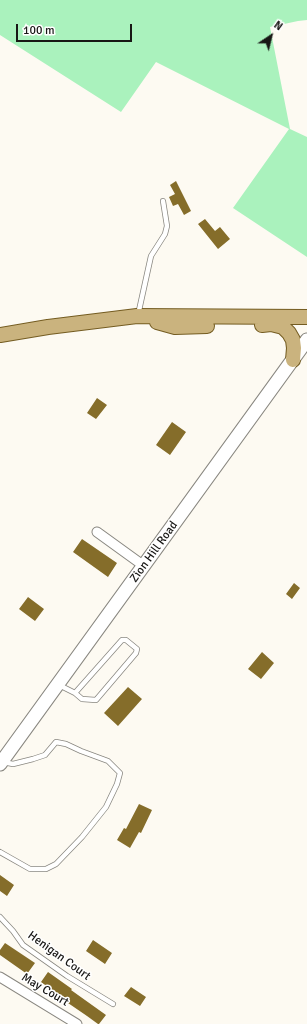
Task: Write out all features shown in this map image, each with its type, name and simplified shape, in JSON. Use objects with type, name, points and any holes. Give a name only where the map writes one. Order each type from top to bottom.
[{"type":"main road","points":[[137,316],[175,327],[271,324],[283,327],[293,340],[293,360]]},
{"type":"main road","points":[[0,334],[137,316],[307,317]]},
{"type":"main road","name":"Zion Hill Road","points":[[1,763],[307,340]]},
{"type":"street","points":[[97,532],[144,566]]},
{"type":"street","name":"May Court","points":[[0,977],[77,1024]]},
{"type":"lane","points":[[137,316],[144,292],[151,256],[165,234],[167,226],[163,201]]},
{"type":"lane","points":[[58,684],[75,693],[82,699],[96,700],[136,653],[137,649],[126,640],[122,640],[75,693]]},
{"type":"lane","points":[[0,852],[30,869],[46,869],[56,864],[82,837],[106,807],[117,784],[120,773],[108,761],[66,744],[56,742],[45,755],[13,764],[1,763]]},
{"type":"lane","name":"Henigan Court","points":[[0,917],[23,945],[67,976],[113,1004]]},
{"type":"green space","points":[[0,0],[307,0],[307,20],[270,27],[290,129],[307,137],[307,257],[233,208],[289,129],[156,62],[121,112],[0,35]]},
{"type":"building","points":[[176,181],[191,211],[184,215],[178,204],[173,206],[169,197],[175,194],[170,185]]},
{"type":"building","points":[[205,219],[215,231],[220,227],[230,239],[218,249],[198,224]]},
{"type":"building","points":[[97,398],[107,405],[96,419],[87,413]]},
{"type":"building","points":[[172,422],[186,432],[170,455],[156,445]]},
{"type":"building","points":[[82,539],[117,563],[108,577],[73,552]]},
{"type":"building","points":[[294,583],[300,588],[292,599],[286,594]]},
{"type":"building","points":[[28,597],[44,609],[35,621],[19,609]]},
{"type":"building","points":[[262,652],[274,663],[261,679],[248,669]]},
{"type":"building","points":[[128,687],[142,699],[118,726],[104,713]]},
{"type":"building","points":[[139,804],[152,810],[141,833],[139,832],[130,848],[117,840],[124,828],[126,829]]},
{"type":"building","points":[[0,875],[14,885],[7,896],[0,891]]},
{"type":"building","points":[[93,940],[112,953],[105,964],[86,951]]},
{"type":"building","points":[[5,943],[35,963],[27,974],[0,955],[0,950]]},
{"type":"building","points":[[48,972],[106,1015],[99,1024],[41,982]]},
{"type":"building","points":[[131,987],[146,997],[140,1006],[124,996]]}]
